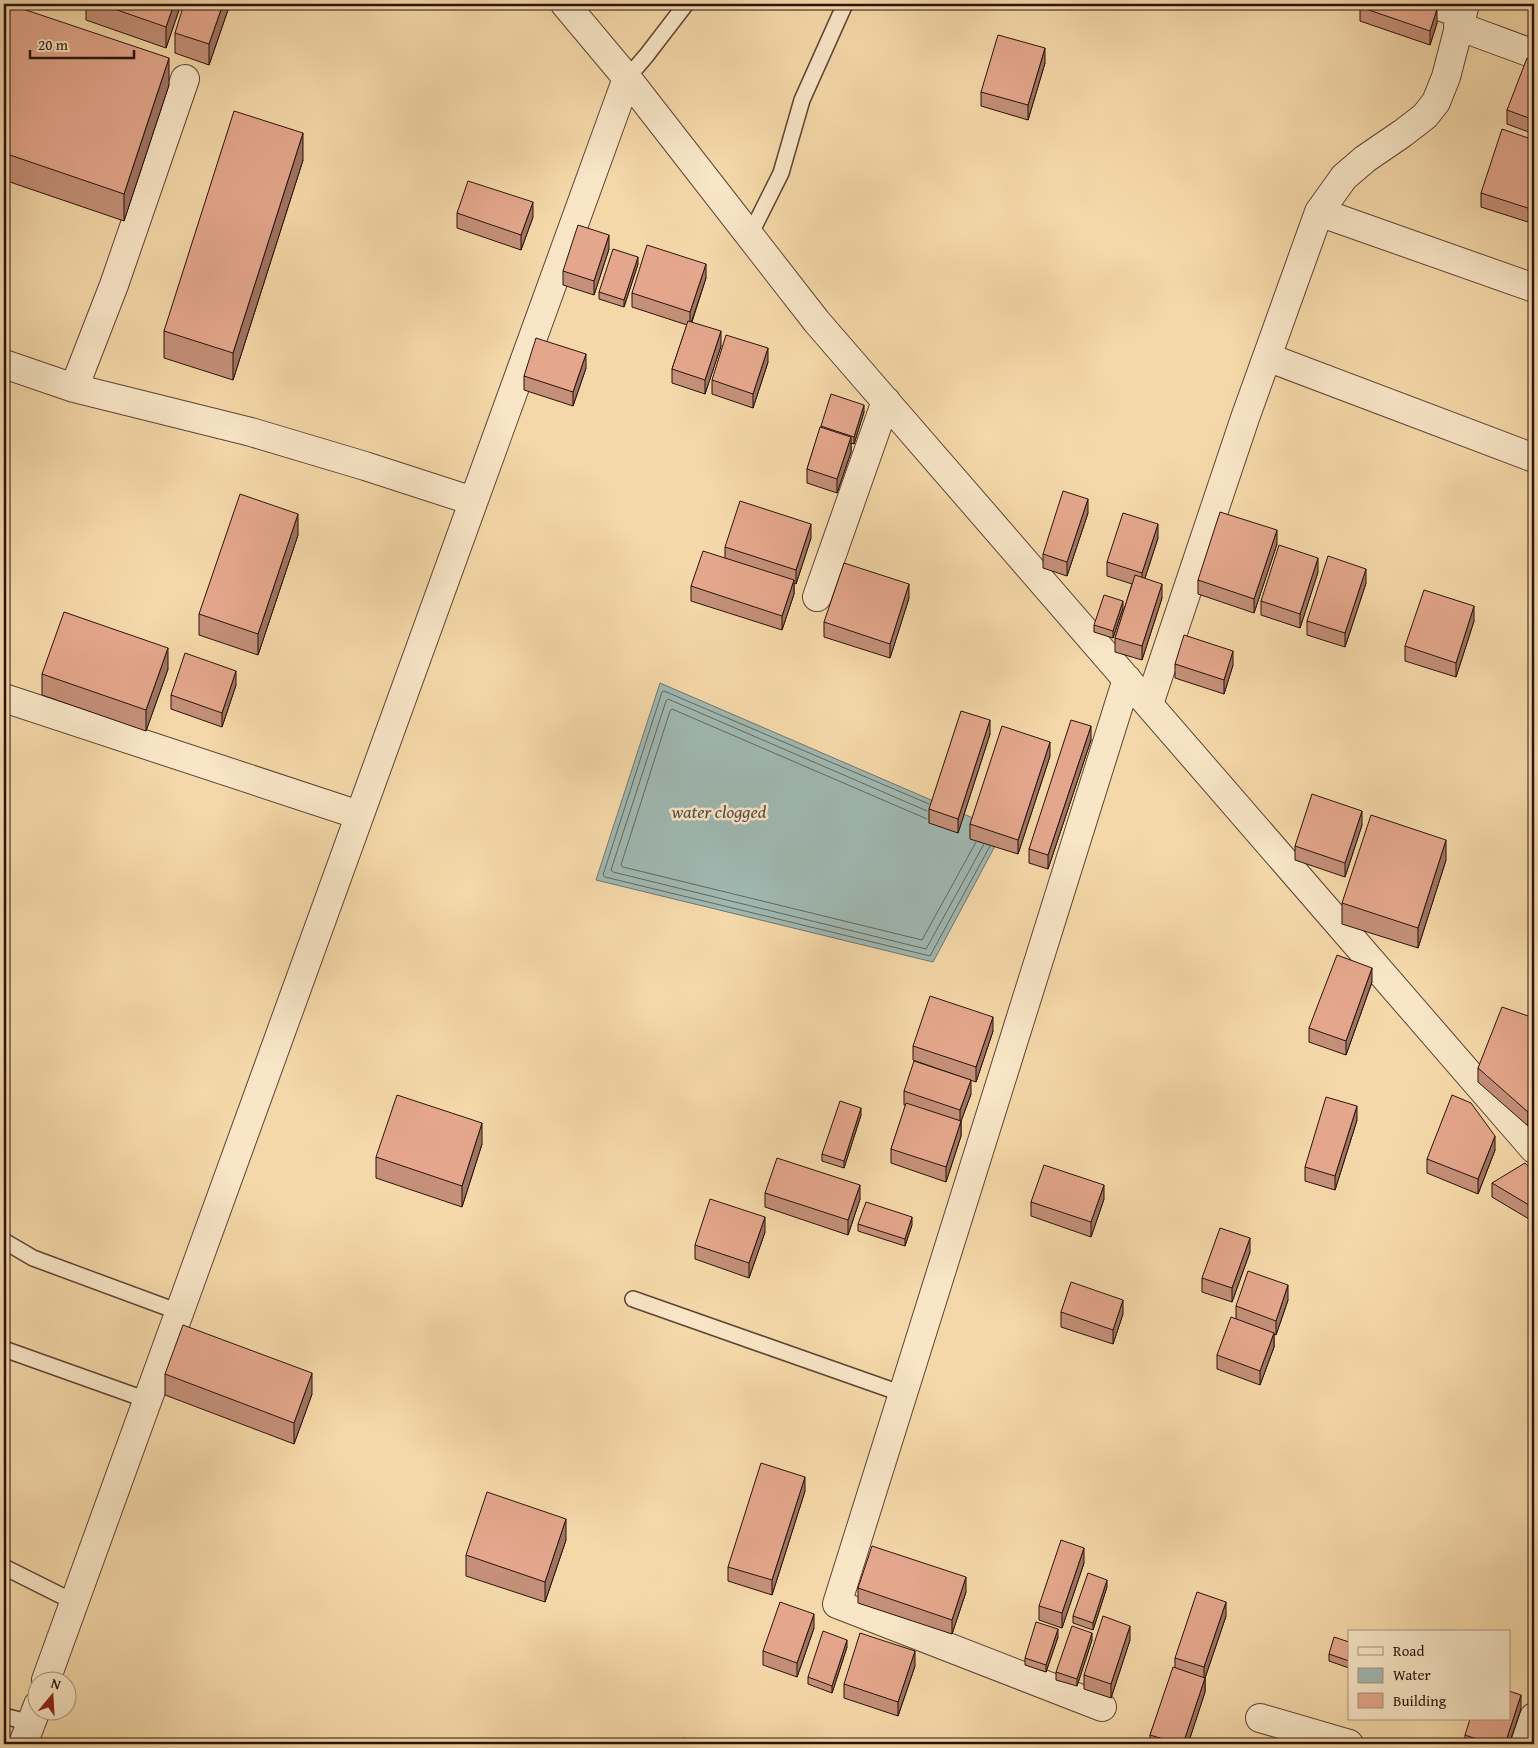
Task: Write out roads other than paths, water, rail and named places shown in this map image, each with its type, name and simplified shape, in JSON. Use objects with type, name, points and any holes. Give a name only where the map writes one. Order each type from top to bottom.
[{"type":"street","points":[[565,4],[626,78],[818,322],[1534,1149]]},
{"type":"street","points":[[1433,4],[1462,14],[1534,54]]},
{"type":"street","points":[[1149,704],[1267,357],[1319,212],[1344,177],[1365,159],[1404,133],[1425,116],[1436,102],[1446,77],[1462,14]]},
{"type":"street","points":[[50,1670],[626,78]]},
{"type":"street","points":[[74,388],[114,285],[186,79]]},
{"type":"street","points":[[1319,212],[1534,288]]},
{"type":"street","points":[[1267,357],[1534,458]]},
{"type":"street","points":[[4,364],[74,388],[251,432],[473,501]]},
{"type":"street","points":[[817,597],[886,401]]},
{"type":"street","points":[[1102,1707],[837,1604],[1127,679]]},
{"type":"street","points":[[4,698],[359,816]]},
{"type":"street","points":[[1525,1744],[1534,1717]]},
{"type":"street","points":[[1260,1718],[1349,1744]]},
{"type":"lane","points":[[626,78],[646,56],[686,4]]},
{"type":"lane","points":[[750,235],[781,173],[802,100],[845,4]]},
{"type":"lane","points":[[4,1241],[33,1258],[179,1312]]},
{"type":"lane","points":[[633,1299],[903,1394]]},
{"type":"lane","points":[[4,1349],[148,1400]]},
{"type":"lane","points":[[4,1567],[74,1602]]},
{"type":"lane","points":[[4,1716],[30,1724]]},
{"type":"water","name":"water clogged","points":[[660,683],[1003,831],[933,962],[596,880]]}]
